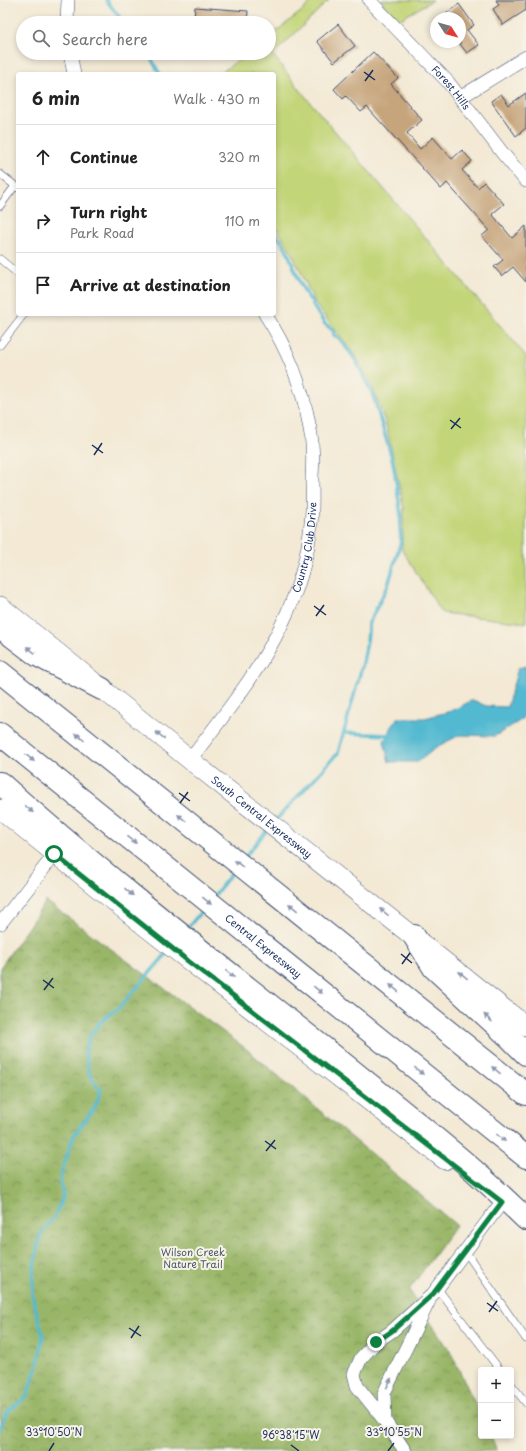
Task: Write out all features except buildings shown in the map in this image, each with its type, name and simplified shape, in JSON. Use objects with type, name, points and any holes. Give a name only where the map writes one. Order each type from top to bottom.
[{"type":"highway","points":[[0,628],[37,655],[102,689]]},
{"type":"highway","points":[[0,672],[526,1094]]},
{"type":"highway","name":"Central Expressway","points":[[0,734],[526,1157]]},
{"type":"highway","points":[[0,783],[152,922],[454,1152],[526,1220]]},
{"type":"highway","points":[[414,936],[434,968],[526,1054]]},
{"type":"main road","name":"South Central Expressway","points":[[0,606],[190,760],[526,1026]]},
{"type":"main road","points":[[0,809],[54,854],[152,922]]},
{"type":"main road","points":[[194,955],[526,1220]]},
{"type":"street","points":[[67,16],[68,0]]},
{"type":"street","name":"Forest Hills","points":[[369,0],[439,71],[526,181]]},
{"type":"street","points":[[460,97],[526,57]]},
{"type":"street","points":[[71,60],[74,72]]},
{"type":"street","name":"Country Club Drive","points":[[190,760],[251,678],[278,632],[292,604],[299,583],[308,542],[311,523],[312,497],[311,430],[300,388],[291,363],[266,316]]},
{"type":"street","points":[[0,924],[54,854]]},
{"type":"street","points":[[385,1421],[384,1393],[435,1291],[502,1202]]},
{"type":"street","points":[[405,1451],[385,1421],[357,1386],[354,1374],[361,1358],[376,1342],[392,1331],[435,1291]]},
{"type":"lane","points":[[0,174],[16,186]]},
{"type":"lane","points":[[0,206],[16,188]]},
{"type":"lane","points":[[0,259],[16,272]]},
{"type":"lane","points":[[0,345],[22,316]]},
{"type":"lane","points":[[465,1250],[526,1339]]},
{"type":"lane","points":[[435,1291],[498,1367]]},
{"type":"lane","points":[[514,1388],[526,1404]]},
{"type":"green space","points":[[313,0],[329,0],[276,52],[276,31]]},
{"type":"green space","points":[[380,0],[433,0],[399,20]]},
{"type":"green space","points":[[276,59],[305,96],[526,356],[526,623],[442,613],[402,550],[404,508],[386,424],[371,383],[354,354],[316,305],[292,253],[276,228],[276,72],[222,72],[238,60]]},
{"type":"green space","name":"Wilson Creek Nature Trail","points":[[46,901],[245,1048],[456,1225],[409,1290],[450,1351],[478,1410],[478,1439],[492,1439],[497,1451],[0,1451],[0,968]]},
{"type":"water","points":[[526,666],[526,711],[521,720],[495,736],[460,735],[438,746],[418,762],[389,762],[384,741],[397,718],[425,718],[451,711],[473,700],[486,706],[507,707],[518,668]]},
{"type":"waterway","points":[[106,0],[119,16]]},
{"type":"waterway","points":[[152,60],[159,72]]},
{"type":"waterway","points":[[275,821],[338,753],[363,663],[369,623],[388,585],[401,541],[401,515],[393,462],[373,395],[355,359],[339,338],[334,335],[333,330],[325,324],[313,306],[312,301],[305,293],[285,247],[276,234]]},
{"type":"waterway","points":[[344,733],[390,735]]},
{"type":"waterway","points":[[244,858],[268,829]]},
{"type":"waterway","points":[[213,897],[235,869]]},
{"type":"waterway","points":[[186,930],[204,908]]},
{"type":"waterway","points":[[0,1429],[6,1413],[27,1396],[38,1364],[43,1336],[32,1295],[34,1266],[40,1235],[55,1216],[63,1197],[60,1178],[73,1137],[95,1107],[101,1091],[90,1076],[85,1052],[90,1035],[103,1020],[120,1007],[168,952]]},
{"type":"route","points":[[54,854],[188,961],[502,1202],[433,1294],[392,1331],[376,1342]]}]
